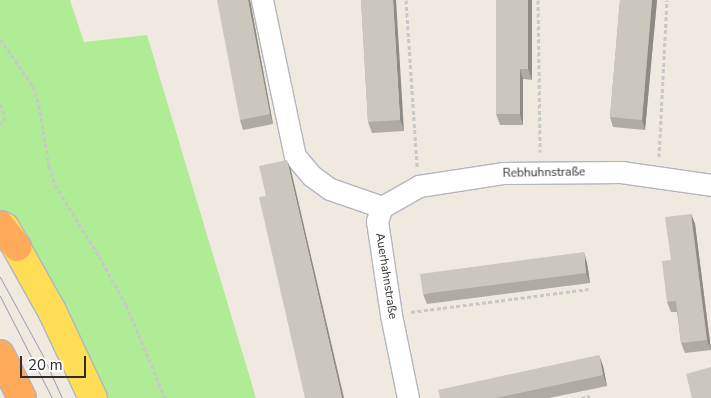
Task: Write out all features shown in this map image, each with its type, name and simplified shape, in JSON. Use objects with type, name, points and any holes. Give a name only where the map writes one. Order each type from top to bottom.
[{"type":"highway","points":[[0,225],[17,247]]},
{"type":"highway","points":[[0,354],[22,398]]},
{"type":"main road","points":[[0,220],[52,311],[93,398]]},
{"type":"street","points":[[262,0],[295,156],[312,176],[330,189],[382,207]]},
{"type":"street","name":"Rebhuhnstraße","points":[[382,207],[419,186],[504,173],[621,172],[711,185]]},
{"type":"street","name":"Auerhahnstraße","points":[[382,207],[377,221],[391,314],[408,398]]},
{"type":"path","points":[[406,0],[419,186]]},
{"type":"path","points":[[538,0],[540,173]]},
{"type":"path","points":[[658,178],[667,0]]},
{"type":"path","points":[[0,39],[32,86],[39,105],[49,166],[55,185],[99,256],[126,305],[165,398]]},
{"type":"path","points":[[0,104],[5,117],[0,125]]},
{"type":"path","points":[[391,314],[589,289]]},
{"type":"path","points":[[581,398],[590,396]]},
{"type":"green space","points":[[0,0],[70,0],[84,42],[147,35],[256,398],[93,398],[0,220]]},
{"type":"building","points":[[217,0],[248,0],[270,114],[240,120]]},
{"type":"building","points":[[361,0],[393,0],[400,120],[368,122]]},
{"type":"building","points":[[496,0],[528,0],[528,69],[520,69],[520,114],[496,114]]},
{"type":"building","points":[[620,0],[652,0],[642,120],[610,117]]},
{"type":"building","points":[[287,160],[342,398],[305,398],[259,197],[266,196],[259,166]]},
{"type":"building","points":[[691,214],[707,340],[681,343],[676,301],[667,302],[662,261],[671,260],[665,217]]},
{"type":"building","points":[[584,252],[586,273],[423,294],[420,274]]},
{"type":"building","points":[[599,355],[603,375],[496,398],[440,398],[438,390]]},
{"type":"building","points":[[711,367],[711,398],[692,398],[686,374]]},
{"type":"tram line","points":[[0,277],[43,356],[62,398]]},
{"type":"tram line","points":[[0,296],[52,398]]}]
